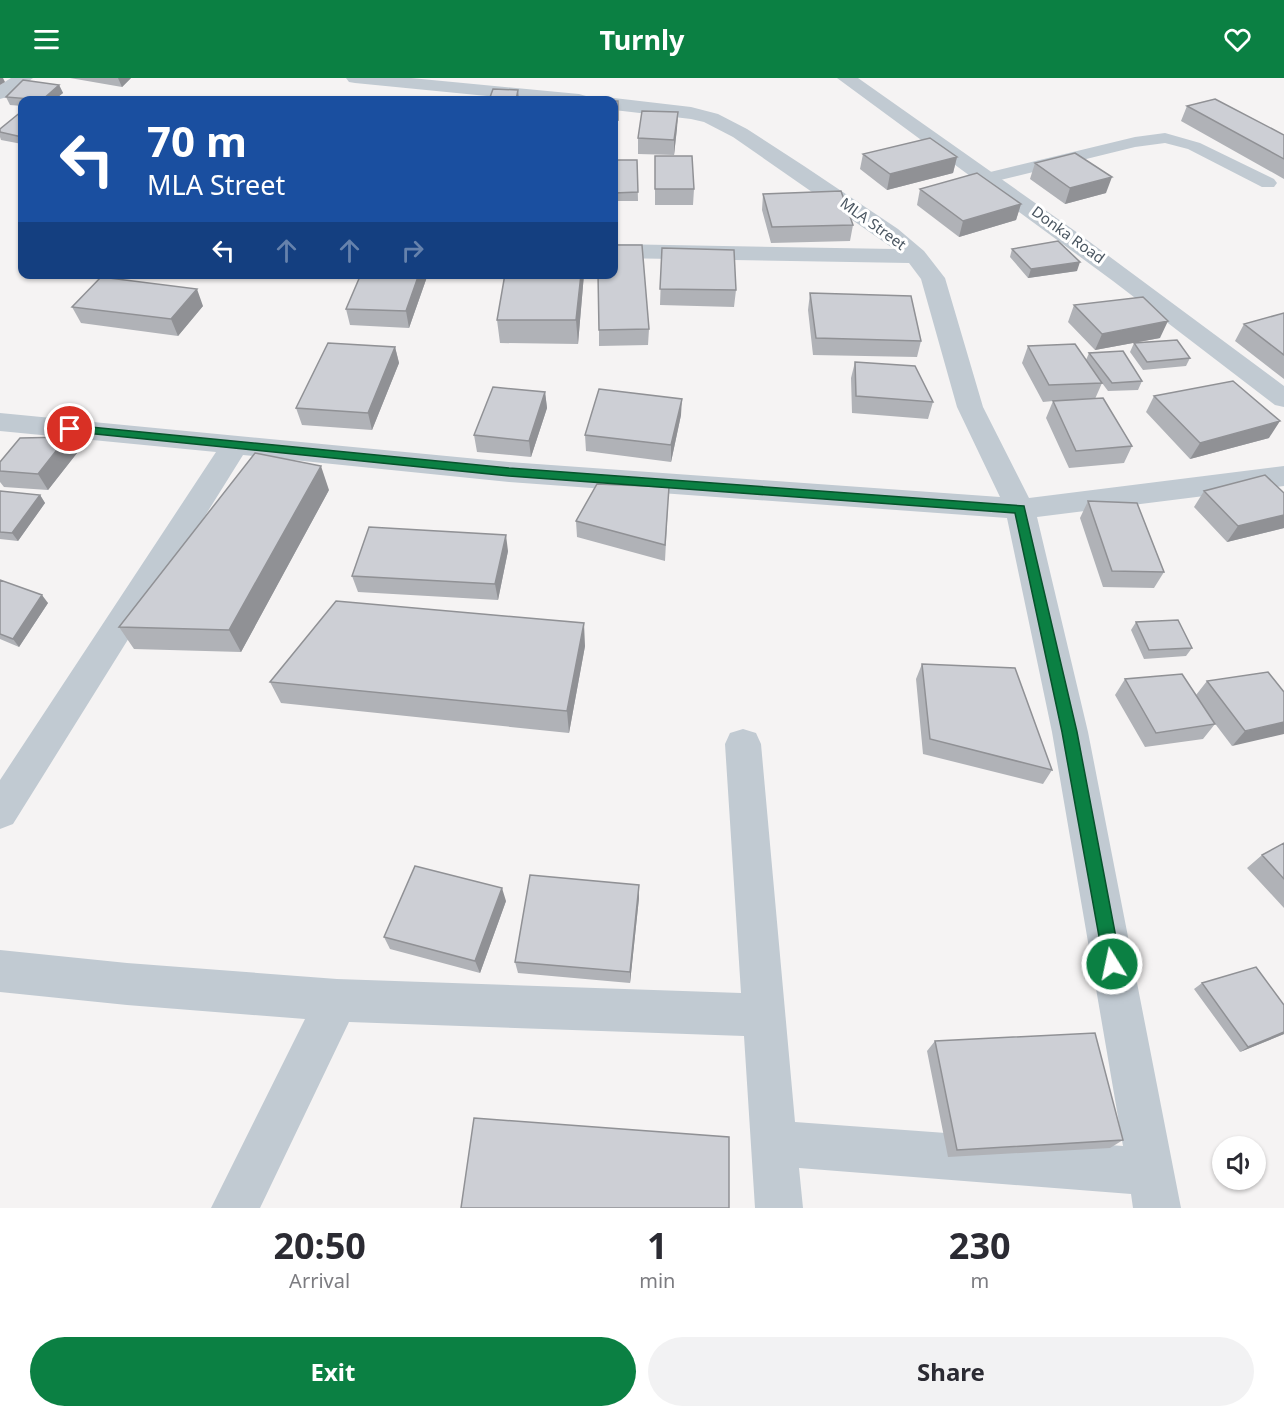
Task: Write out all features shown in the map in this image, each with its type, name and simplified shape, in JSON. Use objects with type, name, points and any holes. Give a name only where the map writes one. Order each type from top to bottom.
[{"type":"street","points":[[0,93],[24,78]]},
{"type":"street","points":[[355,78],[538,96]]},
{"type":"street","name":"Donka Road","points":[[846,78],[1179,316],[1284,399]]},
{"type":"street","name":"MLA Street","points":[[618,104],[691,113],[711,118],[730,128],[890,234],[916,256],[933,278],[970,407],[1020,509],[1070,732],[1154,1190]]},
{"type":"street","points":[[618,250],[916,256]]},
{"type":"street","points":[[0,422],[509,472],[1020,509],[1284,476]]},
{"type":"street","points":[[0,812],[234,445]]},
{"type":"street","points":[[742,744],[779,1208]]},
{"type":"street","points":[[0,971],[127,984],[336,1000],[764,1015]]},
{"type":"street","points":[[235,1208],[336,1000]]},
{"type":"street","points":[[774,1143],[1154,1190]]},
{"type":"lane","points":[[988,178],[1135,142],[1165,138],[1194,146],[1268,183]]},
{"type":"building","points":[[23,80],[59,85],[47,96],[6,97]]},
{"type":"building","points":[[493,89],[518,90],[517,96],[490,96]]},
{"type":"building","points":[[1215,99],[1284,135],[1284,159],[1187,106]]},
{"type":"building","points":[[642,111],[678,112],[674,140],[638,138]]},
{"type":"building","points":[[18,114],[18,136],[0,132],[0,129]]},
{"type":"building","points":[[930,138],[957,157],[890,174],[863,154]]},
{"type":"building","points":[[1075,153],[1112,177],[1070,188],[1035,163]]},
{"type":"building","points":[[655,156],[692,156],[694,189],[655,189]]},
{"type":"building","points":[[618,160],[637,160],[638,192],[618,193]]},
{"type":"building","points":[[977,173],[1021,204],[963,221],[920,189]]},
{"type":"building","points":[[841,191],[853,225],[772,227],[763,194]]},
{"type":"building","points":[[1058,241],[1080,262],[1031,269],[1012,249]]},
{"type":"building","points":[[618,245],[642,245],[649,329],[599,330],[598,279],[618,279]]},
{"type":"building","points":[[662,248],[734,250],[736,290],[660,289]]},
{"type":"building","points":[[99,279],[117,279],[197,289],[171,319],[72,307]]},
{"type":"building","points":[[359,279],[417,279],[406,311],[346,309]]},
{"type":"building","points":[[504,279],[580,279],[576,320],[497,320]]},
{"type":"building","points":[[810,293],[911,296],[921,341],[816,338]]},
{"type":"building","points":[[1143,297],[1168,321],[1102,334],[1074,305]]},
{"type":"building","points":[[1284,313],[1284,355],[1244,324]]},
{"type":"building","points":[[1177,340],[1190,358],[1147,362],[1134,343]]},
{"type":"building","points":[[328,343],[395,347],[368,413],[296,408]]},
{"type":"building","points":[[1075,344],[1102,383],[1049,385],[1028,346]]},
{"type":"building","points":[[1123,351],[1142,381],[1112,383],[1089,353]]},
{"type":"building","points":[[855,362],[915,366],[933,402],[856,396]]},
{"type":"building","points":[[1233,381],[1280,421],[1200,443],[1154,396]]},
{"type":"building","points":[[493,387],[545,392],[529,441],[474,435]]},
{"type":"building","points":[[599,389],[682,399],[671,445],[585,435]]},
{"type":"building","points":[[1103,398],[1132,446],[1076,451],[1053,401]]},
{"type":"building","points":[[67,437],[38,474],[0,471],[0,462],[20,438]]},
{"type":"building","points":[[255,453],[321,466],[229,630],[119,627]]},
{"type":"building","points":[[1265,475],[1284,493],[1284,515],[1238,526],[1204,491]]},
{"type":"building","points":[[597,484],[669,487],[665,545],[576,521]]},
{"type":"building","points":[[0,491],[40,495],[12,533],[0,532]]},
{"type":"building","points":[[1088,501],[1137,503],[1164,572],[1112,571]]},
{"type":"building","points":[[369,527],[506,535],[495,584],[352,576]]},
{"type":"building","points":[[0,580],[42,595],[13,639],[0,634]]},
{"type":"building","points":[[336,601],[584,623],[567,711],[270,682]]},
{"type":"building","points":[[1178,620],[1192,648],[1149,650],[1136,622]]},
{"type":"building","points":[[922,664],[1015,668],[1052,770],[930,739]]},
{"type":"building","points":[[1268,672],[1284,692],[1284,722],[1245,731],[1207,681]]},
{"type":"building","points":[[1182,674],[1215,724],[1156,733],[1125,679]]},
{"type":"building","points":[[1284,843],[1284,879],[1262,855]]},
{"type":"building","points":[[415,866],[502,888],[475,961],[384,937]]},
{"type":"building","points":[[530,875],[639,885],[630,972],[515,962]]},
{"type":"building","points":[[1256,967],[1284,1005],[1284,1032],[1248,1047],[1202,983]]},
{"type":"building","points":[[1095,1033],[1123,1140],[957,1150],[935,1041]]},
{"type":"building","points":[[474,1118],[729,1137],[729,1208],[461,1208]]},
{"type":"route","points":[[70,429],[509,472],[1020,509],[1070,732],[1112,964]]}]
